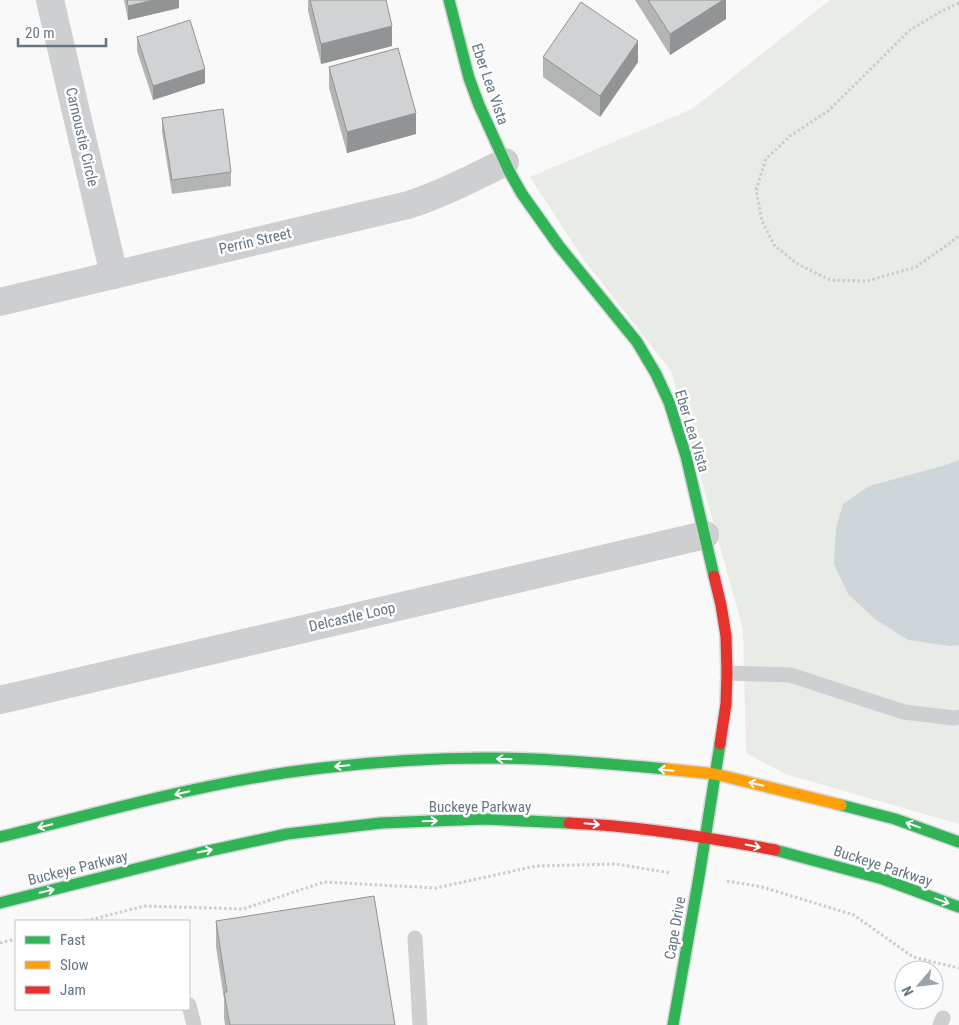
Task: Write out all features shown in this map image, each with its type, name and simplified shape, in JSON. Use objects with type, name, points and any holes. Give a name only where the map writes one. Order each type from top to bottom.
[{"type":"street","name":"Carnoustie Circle","points":[[50,0],[114,275]]},
{"type":"street","name":"Eber Lea Vista","points":[[449,0],[469,78],[504,162],[522,194],[559,246],[636,342],[656,374],[678,428],[721,605],[726,636],[726,704],[705,836]]},
{"type":"street","name":"Perrin Street","points":[[0,302],[408,206],[457,186],[504,162]]},
{"type":"street","name":"Delcastle Loop","points":[[0,700],[704,535]]},
{"type":"street","points":[[0,837],[189,791],[262,777],[321,768],[470,758],[534,759],[714,774],[895,819],[959,842]]},
{"type":"street","name":"Buckeye Parkway","points":[[0,903],[199,853],[287,834],[381,823],[484,819],[589,824],[705,836],[783,852],[883,879],[959,907]]},
{"type":"street","name":"Cape Drive","points":[[673,1025],[705,836]]},
{"type":"lane","points":[[727,673],[790,675],[904,712],[959,717]]},
{"type":"lane","points":[[415,938],[420,1025]]},
{"type":"lane","points":[[190,1009],[194,1025]]},
{"type":"path","points":[[959,3],[910,30],[828,111],[790,136],[766,160],[756,190],[762,221],[774,245],[796,263],[830,280],[867,281],[916,267],[959,235]]},
{"type":"path","points":[[90,920],[144,906],[243,909],[324,882],[436,888],[536,866],[616,864],[762,887],[854,915],[913,957],[959,968]]},
{"type":"path","points":[[0,943],[15,939]]},
{"type":"shaded area","points":[[830,0],[959,0],[959,824],[785,774],[746,753],[743,629],[671,371],[584,260],[530,177],[692,109]]},
{"type":"shaded area","points":[[959,460],[959,645],[950,646],[908,640],[875,619],[848,594],[834,564],[836,528],[843,504],[869,486]]},
{"type":"building","points":[[127,0],[154,0],[128,6]]},
{"type":"building","points":[[310,0],[386,0],[392,26],[321,44]]},
{"type":"building","points":[[648,0],[723,0],[670,34]]},
{"type":"building","points":[[581,2],[638,41],[600,96],[543,57]]},
{"type":"building","points":[[190,20],[205,69],[153,86],[137,37]]},
{"type":"building","points":[[398,48],[416,113],[347,132],[329,67]]},
{"type":"building","points":[[223,109],[231,172],[172,180],[162,118]]},
{"type":"building","points":[[374,896],[395,1025],[230,1025],[224,992],[227,992],[216,921]]},
{"type":"traffic: fast","points":[[449,0],[469,78],[509,171],[522,194],[559,246],[637,342],[656,374],[669,402],[686,456],[714,576]]},
{"type":"traffic: fast","points":[[673,1025],[720,744]]},
{"type":"traffic: fast","points":[[0,837],[200,788],[281,773],[348,765],[428,759],[507,758],[666,769]]},
{"type":"traffic: fast","points":[[841,805],[895,819],[959,842]]},
{"type":"traffic: fast","points":[[0,903],[199,853],[287,834],[381,823],[484,819],[569,823]]},
{"type":"traffic: fast","points":[[775,850],[883,879],[959,907]]},
{"type":"traffic: slow","points":[[666,769],[715,774],[841,805]]},
{"type":"traffic: jam","points":[[714,576],[726,636],[726,704],[720,744]]},
{"type":"traffic: jam","points":[[569,823],[672,833],[775,850]]}]
